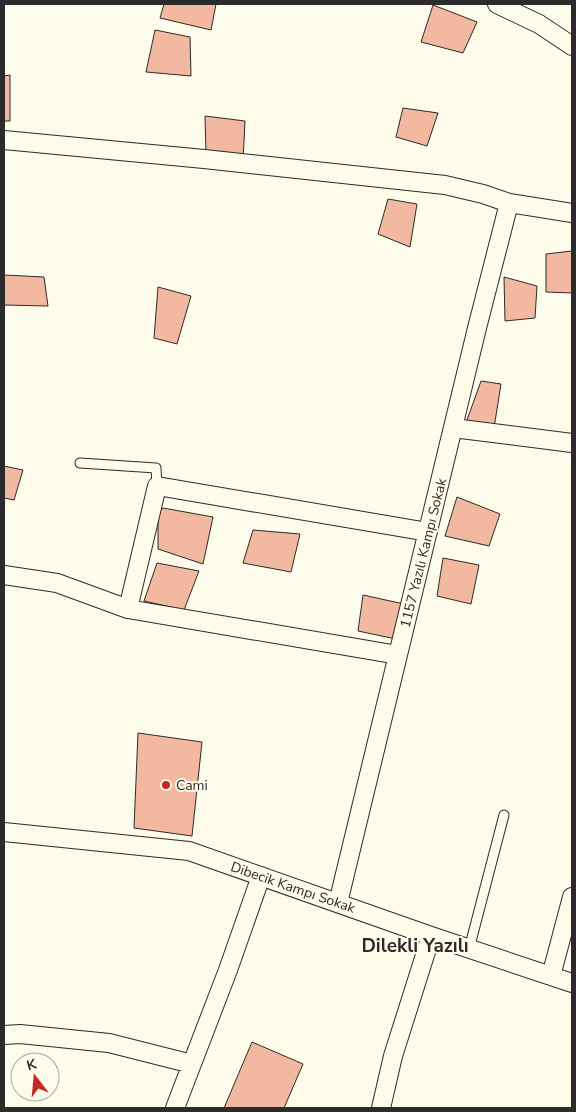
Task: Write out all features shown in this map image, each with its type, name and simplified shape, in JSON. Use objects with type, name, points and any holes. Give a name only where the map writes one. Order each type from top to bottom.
[{"type":"street","points":[[498,4],[539,24],[572,46]]},
{"type":"street","points":[[4,140],[445,185],[483,194],[509,203],[572,213]]},
{"type":"street","name":"1157 Yazılı Kampı Sokak","points":[[338,903],[509,203]]},
{"type":"street","points":[[453,428],[572,443]]},
{"type":"street","points":[[128,609],[157,486],[428,532]]},
{"type":"street","points":[[4,575],[57,583],[128,609],[398,655]]},
{"type":"street","name":"Dibecik Kampı Sokak","points":[[4,832],[189,850],[431,936],[572,983]]},
{"type":"street","points":[[175,1108],[261,876]]},
{"type":"street","points":[[551,976],[572,897]]},
{"type":"street","points":[[381,1108],[393,1056],[431,936]]},
{"type":"street","points":[[4,1035],[20,1034],[110,1043],[192,1064]]},
{"type":"lane","points":[[80,462],[156,468],[157,486]]},
{"type":"lane","points":[[469,949],[504,815]]},
{"type":"building","points":[[164,4],[216,4],[211,30],[160,18]]},
{"type":"building","points":[[433,5],[477,22],[463,53],[421,42]]},
{"type":"building","points":[[155,30],[190,37],[191,76],[146,72]]},
{"type":"building","points":[[10,75],[10,121],[4,121],[4,76]]},
{"type":"building","points":[[403,108],[438,113],[427,146],[396,137]]},
{"type":"building","points":[[205,116],[245,121],[243,161],[206,153]]},
{"type":"building","points":[[388,199],[417,204],[410,247],[378,234]]},
{"type":"building","points":[[572,251],[572,293],[546,292],[546,254]]},
{"type":"building","points":[[4,275],[44,277],[48,306],[4,305]]},
{"type":"building","points":[[504,277],[537,286],[535,318],[505,321]]},
{"type":"building","points":[[158,287],[191,296],[177,344],[154,338]]},
{"type":"building","points":[[481,381],[501,384],[494,428],[467,420]]},
{"type":"building","points":[[4,466],[23,470],[14,500],[4,498]]},
{"type":"building","points":[[457,497],[500,514],[489,546],[445,536]]},
{"type":"building","points":[[163,508],[213,517],[203,564],[158,549],[158,513]]},
{"type":"building","points":[[253,530],[300,534],[291,572],[243,563]]},
{"type":"building","points":[[443,558],[479,565],[471,604],[437,596]]},
{"type":"building","points":[[157,563],[199,571],[184,610],[144,601]]},
{"type":"building","points":[[363,595],[404,604],[396,639],[358,631]]},
{"type":"building","name":"Cami","points":[[138,733],[202,742],[192,836],[134,828]]},
{"type":"building","points":[[252,1042],[303,1064],[284,1108],[224,1108]]},
{"type":"place","name":"Cami","points":[[166,785]]},
{"type":"district","name":"Dilekli Yazılı","points":[[415,945]]}]
